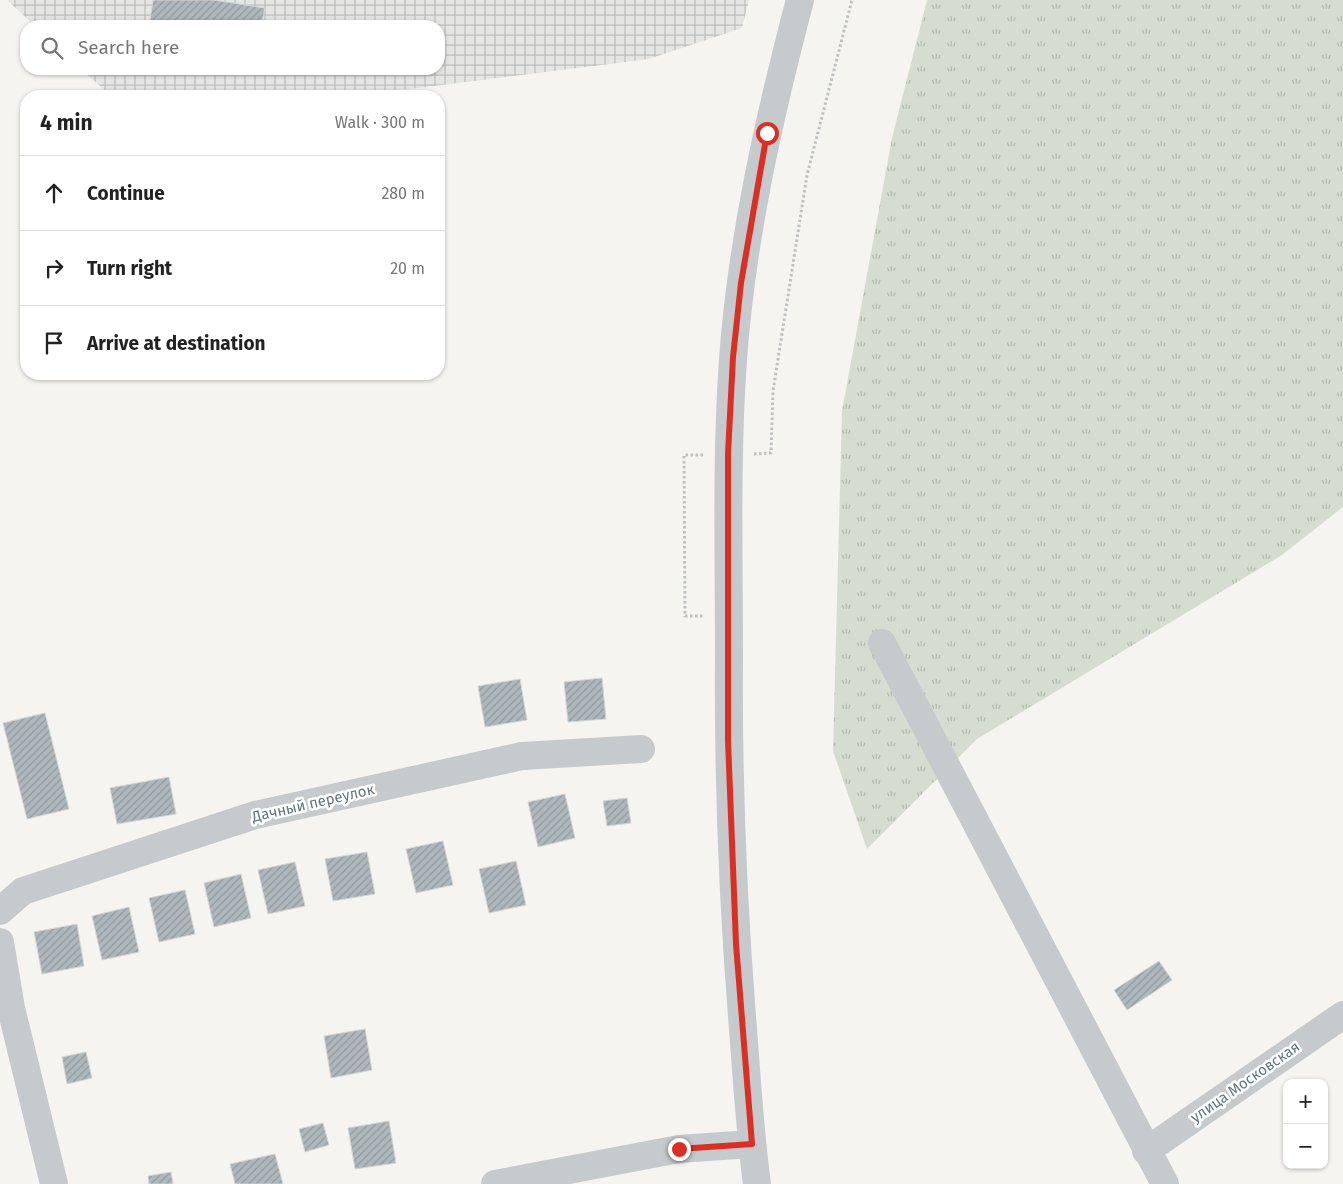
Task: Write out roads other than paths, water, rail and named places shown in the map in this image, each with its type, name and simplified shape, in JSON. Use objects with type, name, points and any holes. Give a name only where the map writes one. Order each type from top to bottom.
[{"type":"street","points":[[757,1184],[736,944],[728,740],[728,454],[733,357],[750,219],[767,133],[800,0]]},
{"type":"street","points":[[882,643],[1146,1151],[1165,1184]]},
{"type":"street","name":"Дачный переулок","points":[[0,911],[23,891],[255,815],[522,756],[641,749]]},
{"type":"street","points":[[0,942],[11,1008],[54,1184]]},
{"type":"street","name":"улица Московская","points":[[1146,1151],[1343,1015]]},
{"type":"street","points":[[495,1184],[679,1149],[752,1144]]}]
